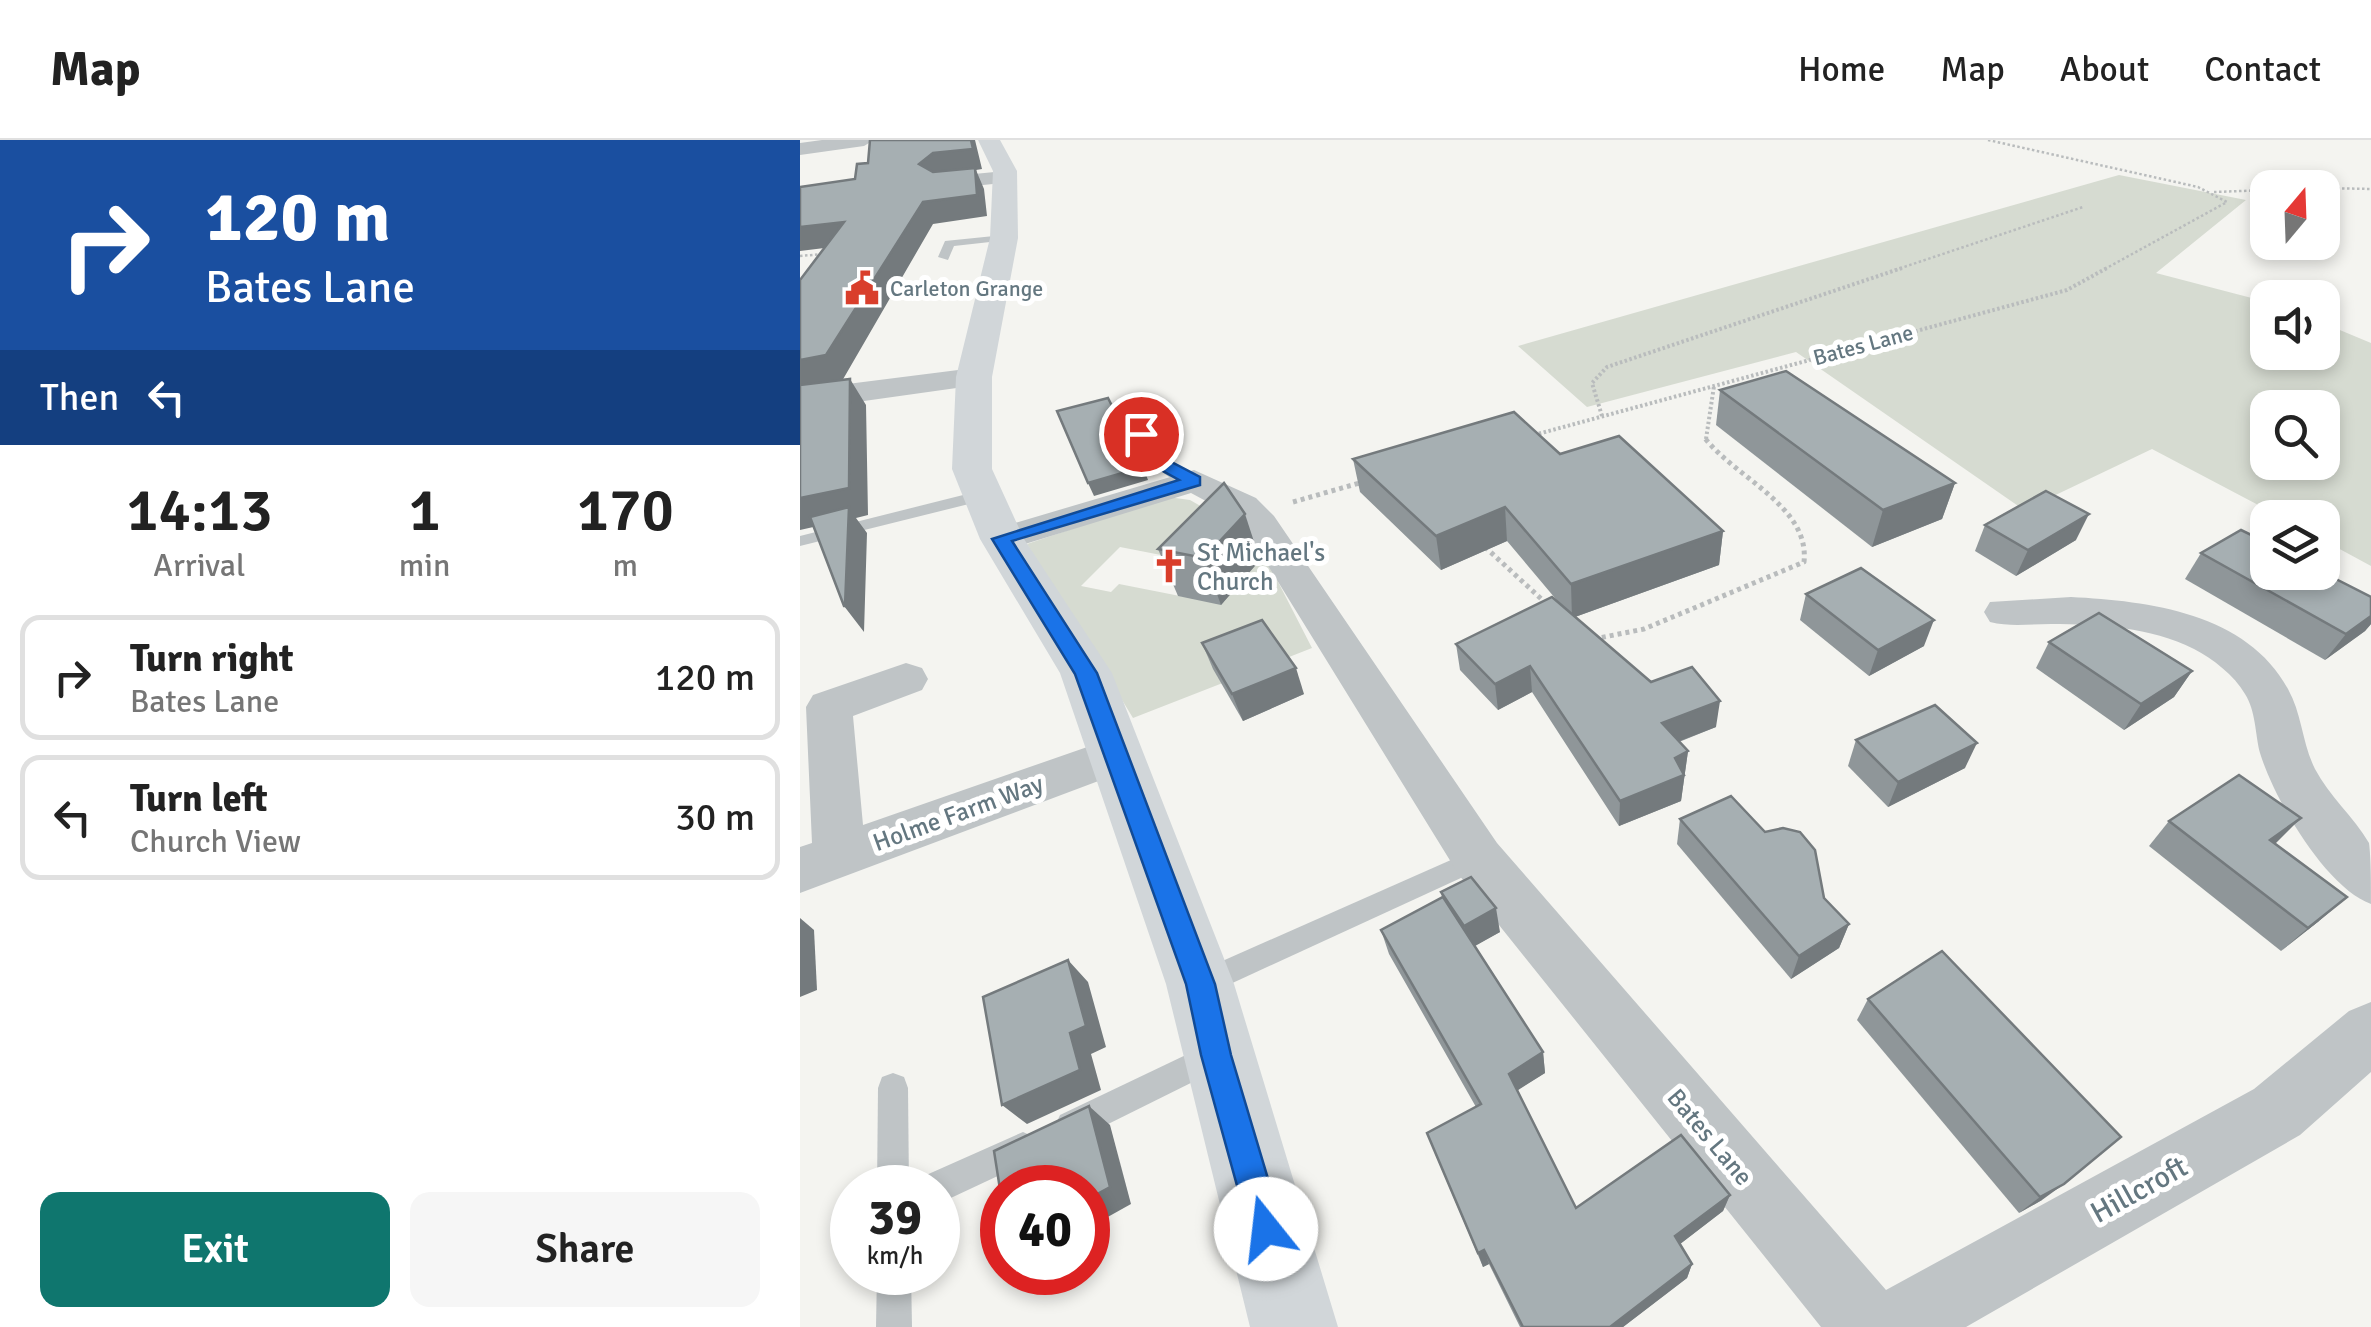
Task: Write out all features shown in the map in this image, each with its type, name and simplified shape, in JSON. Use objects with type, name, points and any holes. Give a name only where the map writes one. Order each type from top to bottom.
[{"type":"street","points":[[800,149],[864,140]]},
{"type":"street","points":[[942,184],[997,158],[1004,238],[974,377],[972,469],[992,517],[1086,673],[1200,984],[1216,1055],[1294,1327]]},
{"type":"street","points":[[800,400],[974,377]]},
{"type":"street","points":[[992,517],[1194,481]]},
{"type":"street","name":"Bates Lane","points":[[1194,481],[1243,506],[1260,524],[1478,860],[1868,1327]]},
{"type":"street","points":[[2005,612],[2066,608],[2153,618],[2198,636],[2240,660],[2262,683],[2276,716],[2286,759],[2348,861],[2371,881]]},
{"type":"street","points":[[819,863],[829,708],[906,678]]},
{"type":"street","name":"Holme Farm Way","points":[[819,863],[1116,755]]},
{"type":"street","name":"Hillcroft","points":[[1893,1327],[2277,1112],[2371,1032]]},
{"type":"lane","points":[[944,257],[949,243],[1004,238]]},
{"type":"lane","points":[[1127,407],[1158,461],[1194,481]]},
{"type":"lane","points":[[800,541],[992,517]]},
{"type":"lane","points":[[1200,984],[1478,860]]},
{"type":"lane","points":[[960,1177],[1216,1055]]},
{"type":"lane","points":[[893,1088],[893,1165]]},
{"type":"lane","points":[[894,1295],[894,1327]]},
{"type":"path","points":[[1988,140],[2213,192],[2250,191]]},
{"type":"path","points":[[2340,188],[2371,189]]},
{"type":"path","name":"Bates Lane","points":[[1530,436],[2067,290],[2227,202],[2213,192]]},
{"type":"path","points":[[1602,416],[1592,383],[1607,367],[2083,206]]},
{"type":"path","points":[[800,257],[837,253]]},
{"type":"path","points":[[1583,638],[1644,630],[1804,562],[1807,551],[1794,518],[1724,462],[1704,437],[1714,386]]},
{"type":"path","points":[[1243,506],[1272,508],[1366,482]]},
{"type":"path","points":[[1472,536],[1556,612]]},
{"type":"shaded area","points":[[2119,175],[2246,200],[2156,273],[2250,298],[2250,370],[2340,370],[2340,330],[2371,343],[2371,566],[2340,549],[2340,500],[2250,501],[2152,449],[2024,510],[1796,352],[1587,407],[1518,346]]},
{"type":"shaded area","points":[[1168,497],[1190,500],[1255,537],[1312,648],[1133,718],[1027,544]],"holes":[[[1120,547],[1207,564],[1185,597],[1119,584],[1111,592],[1081,586]]]},
{"type":"building","points":[[870,140],[971,140],[973,149],[933,153],[919,164],[933,172],[975,168],[977,195],[923,202],[826,355],[800,360],[800,280],[844,222],[800,227],[800,187],[855,179],[857,164],[868,163]]},
{"type":"building","points":[[1786,371],[1955,483],[1883,510],[1720,390]]},
{"type":"building","points":[[850,379],[849,488],[800,498],[800,385]]},
{"type":"building","points":[[1108,398],[1143,467],[1088,483],[1057,411]]},
{"type":"building","points":[[1514,412],[1560,454],[1619,436],[1723,531],[1571,584],[1505,507],[1436,536],[1353,459]]},
{"type":"building","points":[[1224,483],[1245,514],[1204,558],[1158,549]]},
{"type":"building","points":[[2046,491],[2089,514],[2028,550],[1985,525]]},
{"type":"building","points":[[849,507],[845,606],[844,606],[810,517]]},
{"type":"building","points":[[2241,530],[2250,534],[2250,580],[2201,553]]},
{"type":"building","points":[[1861,568],[1934,620],[1878,650],[1806,594]]},
{"type":"building","points":[[2340,581],[2371,597],[2371,616],[2346,634],[2267,590],[2340,590]]},
{"type":"building","points":[[1552,597],[1651,682],[1692,667],[1720,701],[1662,723],[1688,751],[1675,758],[1684,775],[1620,801],[1530,666],[1495,684],[1456,644]]},
{"type":"building","points":[[2099,613],[2192,671],[2141,704],[2049,642]]},
{"type":"building","points":[[1262,620],[1296,668],[1232,694],[1202,643]]},
{"type":"building","points":[[1935,705],[1977,743],[1898,782],[1856,740]]},
{"type":"building","points":[[2239,775],[2301,818],[2270,840],[2347,897],[2308,928],[2169,821]]},
{"type":"building","points":[[1731,796],[1765,832],[1783,828],[1800,832],[1815,850],[1824,898],[1849,924],[1799,956],[1680,819]]},
{"type":"building","points":[[1471,877],[1496,908],[1464,926],[1441,892]]},
{"type":"building","points":[[1443,897],[1543,1052],[1509,1074],[1576,1208],[1681,1135],[1730,1195],[1675,1236],[1692,1264],[1610,1327],[1523,1327],[1484,1250],[1478,1253],[1427,1133],[1481,1104],[1381,930]]},
{"type":"building","points":[[1942,951],[2121,1137],[2064,1184],[2040,1197],[1868,999]]},
{"type":"building","points":[[1068,960],[1086,1026],[1070,1033],[1080,1070],[1002,1105],[983,997]]},
{"type":"building","points":[[1089,1106],[1104,1165],[996,1165],[994,1151]]},
{"type":"place","name":"Carleton Grange","points":[[862,288]]},
{"type":"place","name":"St Michael's Church","points":[[1169,566]]},
{"type":"route","points":[[1141,434],[1158,461],[1194,481],[1002,539],[1086,673],[1200,984],[1216,1055],[1266,1229]]}]
